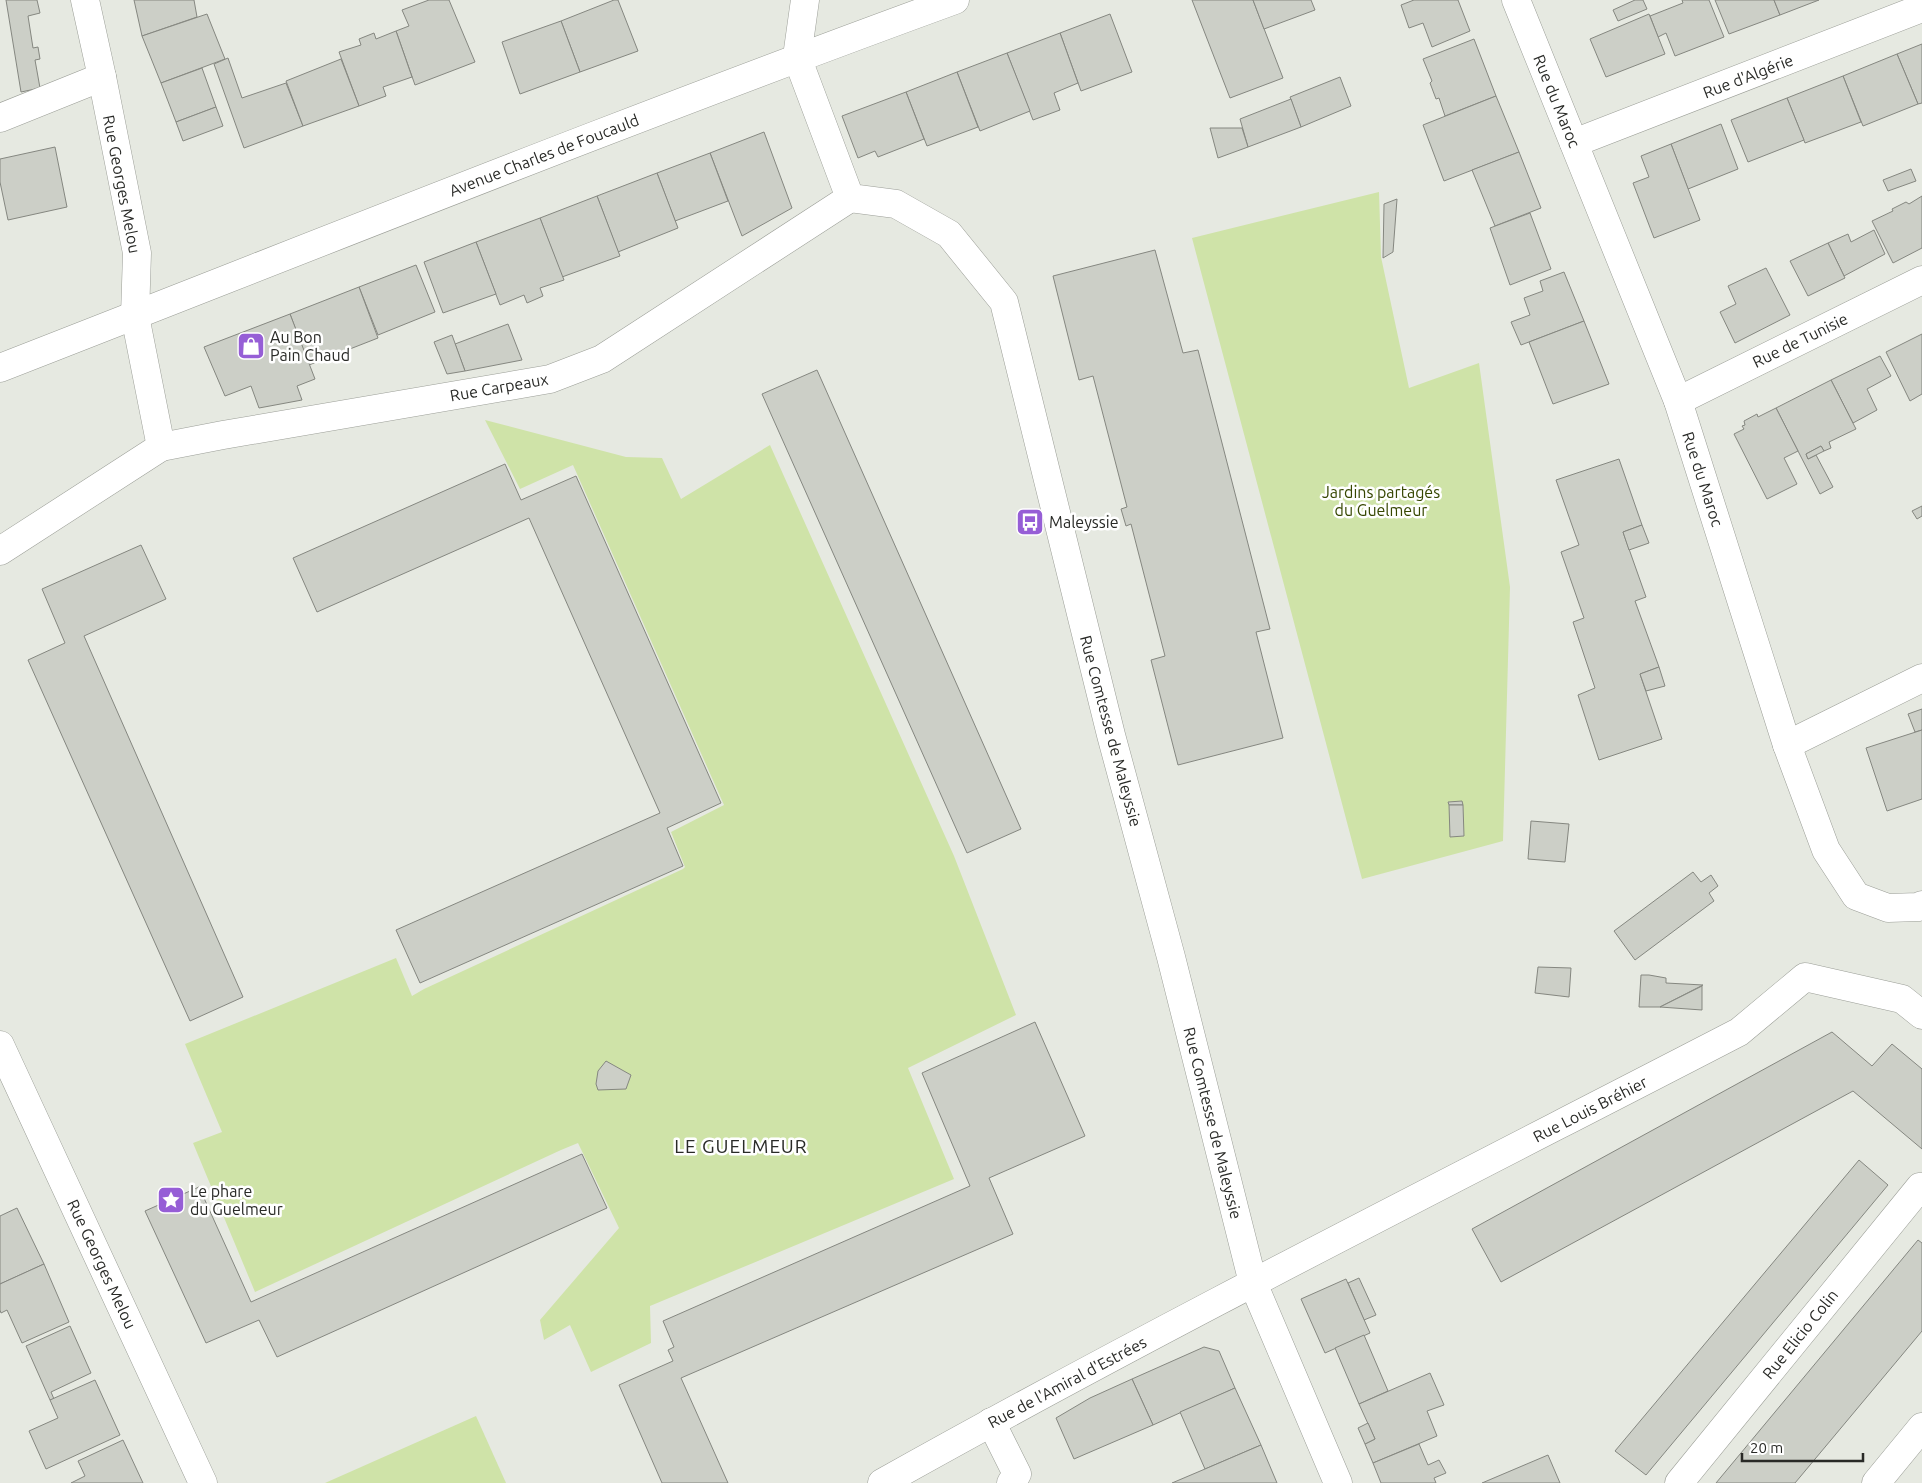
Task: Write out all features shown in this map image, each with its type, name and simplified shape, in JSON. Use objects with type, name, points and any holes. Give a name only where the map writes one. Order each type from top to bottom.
[{"type":"street","name":"Rue Georges Melou","points":[[85,0],[137,254],[136,316],[161,447]]},
{"type":"street","points":[[805,0],[797,57],[850,198]]},
{"type":"street","name":"Avenue Charles de Foucauld","points":[[0,368],[797,57],[954,0]]},
{"type":"street","name":"Rue du Maroc","points":[[1516,0],[1678,401],[1788,745],[1826,850],[1856,896],[1888,908],[1918,907],[1922,905]]},
{"type":"street","name":"Rue d'Algérie","points":[[1574,143],[1922,8]]},
{"type":"street","points":[[0,118],[102,77]]},
{"type":"street","name":"Rue Carpeaux","points":[[161,447],[550,379],[602,359],[850,198]]},
{"type":"street","name":"Rue Comtesse de Maleyssie","points":[[850,198],[896,204],[950,234],[1004,302],[1111,736],[1171,957],[1254,1283],[1338,1483]]},
{"type":"street","name":"Rue de Tunisie","points":[[1678,401],[1922,280]]},
{"type":"street","points":[[0,551],[161,447]]},
{"type":"street","points":[[1788,745],[1922,678]]},
{"type":"street","name":"Rue Louis Bréhier","points":[[1254,1283],[1739,1032],[1804,977],[1902,999],[1922,1015]]},
{"type":"street","name":"Rue Georges Melou","points":[[0,1045],[203,1483]]},
{"type":"street","name":"Rue Elicio Colin","points":[[1679,1483],[1920,1187],[1922,1190]]},
{"type":"street","name":"Rue de l'Amiral d'Estrées","points":[[882,1483],[991,1422],[1254,1283]]},
{"type":"street","points":[[991,1422],[1018,1474],[1012,1483]]},
{"type":"street","points":[[1876,1483],[1922,1427]]},
{"type":"green space","name":"Jardins partagés du Guelmeur","points":[[1379,192],[1381,257],[1409,388],[1479,363],[1510,587],[1503,841],[1362,879],[1192,238]]},
{"type":"green space","points":[[485,420],[626,457],[662,458],[681,499],[770,445],[954,856],[1016,1015],[908,1068],[954,1179],[650,1306],[651,1343],[591,1372],[570,1325],[544,1340],[540,1320],[619,1228],[578,1143],[255,1292],[193,1143],[222,1132],[185,1044],[396,958],[412,996],[683,869],[685,867],[671,832],[724,805],[573,465],[520,489]]},
{"type":"green space","points":[[476,1416],[506,1483],[325,1483]]},
{"type":"building","points":[[6,0],[37,0],[40,13],[28,16],[33,48],[38,47],[40,59],[35,60],[40,88],[21,92]]},
{"type":"building","points":[[134,0],[194,0],[197,17],[142,36]]},
{"type":"building","points":[[429,0],[449,0],[475,62],[415,85],[396,31],[409,26],[402,10]]},
{"type":"building","points":[[618,0],[638,51],[580,72],[561,21]]},
{"type":"building","points":[[1192,0],[1253,0],[1283,78],[1230,98]]},
{"type":"building","points":[[1253,0],[1311,0],[1315,10],[1264,29]]},
{"type":"building","points":[[1414,0],[1458,0],[1470,31],[1432,47],[1423,23],[1409,28],[1401,5]]},
{"type":"building","points":[[1635,0],[1643,0],[1647,9],[1618,21],[1613,10]]},
{"type":"building","points":[[1682,0],[1709,0],[1724,37],[1675,56],[1666,33],[1658,37],[1650,16],[1683,3]]},
{"type":"building","points":[[1715,0],[1774,0],[1780,15],[1729,34]]},
{"type":"building","points":[[1774,0],[1819,0],[1780,15]]},
{"type":"building","points":[[207,14],[225,59],[161,83],[142,36]]},
{"type":"building","points":[[1110,14],[1132,72],[1081,91],[1060,33]]},
{"type":"building","points":[[1649,14],[1665,54],[1606,77],[1590,39]]},
{"type":"building","points":[[561,21],[580,72],[520,94],[502,42]]},
{"type":"building","points":[[396,31],[412,77],[383,87],[386,96],[359,106],[339,52],[361,45],[359,39],[374,33],[376,39]]},
{"type":"building","points":[[1060,33],[1078,83],[1054,93],[1060,110],[1033,120],[1007,53]]},
{"type":"building","points":[[1474,39],[1496,96],[1445,116],[1439,98],[1436,99],[1430,83],[1432,81],[1423,59]]},
{"type":"building","points":[[1922,44],[1922,103],[1918,104],[1897,54]]},
{"type":"building","points":[[1007,53],[1030,111],[980,131],[957,72]]},
{"type":"building","points":[[1897,54],[1918,104],[1863,126],[1843,76]]},
{"type":"building","points":[[228,58],[242,98],[286,83],[303,126],[244,148],[214,64]]},
{"type":"building","points":[[341,59],[359,106],[303,126],[286,81]]},
{"type":"building","points":[[202,68],[216,107],[176,122],[161,83]]},
{"type":"building","points":[[957,72],[978,127],[927,146],[906,92]]},
{"type":"building","points":[[1843,76],[1861,122],[1805,143],[1787,98]]},
{"type":"building","points":[[1340,77],[1351,106],[1301,127],[1290,97]]},
{"type":"building","points":[[906,92],[924,139],[878,157],[875,151],[858,158],[842,116]]},
{"type":"building","points":[[1496,96],[1519,152],[1444,181],[1423,125]]},
{"type":"building","points":[[1787,98],[1804,140],[1748,162],[1731,120]]},
{"type":"building","points":[[1291,99],[1301,127],[1248,147],[1240,119]]},
{"type":"building","points":[[216,107],[223,126],[183,141],[176,122]]},
{"type":"building","points":[[1721,124],[1738,169],[1688,189],[1671,144]]},
{"type":"building","points":[[1210,128],[1242,128],[1248,147],[1218,158]]},
{"type":"building","points":[[764,132],[792,208],[742,236],[710,153]]},
{"type":"building","points":[[1671,144],[1700,220],[1654,238],[1633,183],[1649,177],[1641,156]]},
{"type":"building","points":[[55,147],[67,207],[8,220],[0,182],[0,159]]},
{"type":"building","points":[[1519,152],[1541,208],[1495,226],[1472,170]]},
{"type":"building","points":[[710,153],[728,201],[675,221],[657,173]]},
{"type":"building","points":[[1911,169],[1916,181],[1888,191],[1883,180]]},
{"type":"building","points":[[657,173],[678,228],[618,252],[597,196]]},
{"type":"building","points":[[597,196],[620,256],[562,277],[540,218]]},
{"type":"building","points":[[1922,196],[1922,248],[1893,263],[1872,221],[1893,211],[1892,209],[1906,202],[1909,204]]},
{"type":"building","points":[[1397,199],[1393,252],[1383,258],[1384,204]]},
{"type":"building","points":[[1530,213],[1551,269],[1510,285],[1490,228]]},
{"type":"building","points":[[540,218],[564,280],[540,288],[543,296],[527,303],[524,295],[500,305],[476,242]]},
{"type":"building","points":[[1874,230],[1885,254],[1844,276],[1828,243],[1848,234],[1851,242]]},
{"type":"building","points":[[476,242],[496,294],[443,313],[424,262]]},
{"type":"building","points":[[1828,243],[1845,278],[1808,296],[1790,261]]},
{"type":"building","points":[[1155,250],[1183,353],[1198,350],[1270,629],[1256,632],[1283,738],[1178,765],[1151,660],[1165,656],[1131,524],[1126,526],[1121,509],[1127,507],[1093,376],[1079,380],[1053,276]]},
{"type":"building","points":[[416,265],[435,312],[378,335],[359,287]]},
{"type":"building","points":[[1766,268],[1790,315],[1735,343],[1720,312],[1736,304],[1728,286]]},
{"type":"building","points":[[1564,272],[1584,321],[1521,345],[1511,322],[1530,315],[1524,298],[1543,291],[1540,281]]},
{"type":"building","points":[[359,287],[378,338],[309,365],[290,314]]},
{"type":"building","points":[[290,314],[315,379],[297,386],[302,400],[259,408],[251,386],[225,396],[204,347]]},
{"type":"building","points":[[1584,321],[1609,384],[1553,404],[1529,342]]},
{"type":"building","points":[[508,324],[522,360],[465,371],[455,344]]},
{"type":"building","points":[[1922,334],[1922,394],[1910,401],[1886,352]]},
{"type":"building","points":[[452,335],[465,371],[447,374],[434,342]]},
{"type":"building","points":[[1880,356],[1891,376],[1867,389],[1877,410],[1853,423],[1831,380]]},
{"type":"building","points":[[817,370],[1021,829],[967,853],[762,394]]},
{"type":"building","points":[[1831,380],[1856,429],[1829,442],[1831,448],[1824,451],[1821,446],[1806,454],[1808,459],[1816,455],[1833,487],[1820,494],[1776,408]]},
{"type":"building","points":[[1776,408],[1798,451],[1784,458],[1797,484],[1767,499],[1734,434],[1744,429],[1742,426],[1745,425],[1744,421],[1757,414],[1758,417]]},
{"type":"building","points":[[1821,446],[1824,451],[1808,459],[1806,454]]},
{"type":"building","points":[[1619,459],[1642,525],[1623,532],[1646,597],[1635,601],[1659,667],[1640,674],[1662,739],[1599,760],[1578,695],[1595,688],[1573,622],[1584,618],[1561,552],[1579,545],[1556,480]]},
{"type":"building","points":[[505,464],[521,500],[576,476],[721,803],[667,828],[683,866],[420,983],[396,930],[660,813],[529,518],[317,612],[293,558]]},
{"type":"building","points":[[1922,506],[1922,516],[1917,519],[1912,511]]},
{"type":"building","points":[[1642,525],[1649,543],[1629,550],[1623,532]]},
{"type":"building","points":[[141,545],[166,599],[84,636],[243,997],[190,1021],[28,660],[65,643],[42,589]]},
{"type":"building","points":[[1659,667],[1665,686],[1646,691],[1640,674]]},
{"type":"building","points":[[1922,709],[1922,730],[1915,732],[1908,714]]},
{"type":"building","points":[[1922,730],[1922,799],[1887,811],[1866,748]]},
{"type":"building","points":[[1462,801],[1463,805],[1449,805],[1448,802]]},
{"type":"building","points":[[1449,805],[1463,805],[1464,836],[1450,837]]},
{"type":"building","points":[[1531,821],[1569,824],[1565,862],[1528,859]]},
{"type":"building","points":[[1693,872],[1701,882],[1711,875],[1718,886],[1709,893],[1714,901],[1635,960],[1614,931]]},
{"type":"building","points":[[1538,967],[1571,968],[1569,997],[1535,993]]},
{"type":"building","points":[[1641,975],[1666,978],[1666,983],[1703,985],[1660,1007],[1639,1007]]},
{"type":"building","points":[[1702,986],[1702,1010],[1660,1007]]},
{"type":"building","points":[[1035,1022],[1085,1136],[989,1178],[1013,1234],[681,1378],[728,1483],[662,1483],[619,1385],[673,1361],[668,1350],[674,1347],[663,1321],[970,1186],[922,1073]]},
{"type":"building","points":[[1832,1032],[1872,1066],[1892,1044],[1922,1069],[1922,1149],[1853,1091],[1501,1282],[1472,1229]]},
{"type":"building","points":[[606,1061],[631,1075],[626,1089],[598,1090],[596,1084],[598,1071]]},
{"type":"building","points":[[582,1154],[607,1208],[277,1357],[259,1320],[206,1343],[145,1211],[199,1187],[251,1302]]},
{"type":"building","points":[[1859,1160],[1888,1185],[1646,1475],[1615,1451]]},
{"type":"building","points":[[17,1208],[44,1264],[0,1284],[0,1216]]},
{"type":"building","points":[[1918,1240],[1922,1243],[1922,1331],[1795,1483],[1716,1483]]},
{"type":"building","points":[[44,1264],[69,1322],[22,1343],[7,1310],[1,1313],[0,1284]]},
{"type":"building","points":[[1359,1278],[1376,1315],[1364,1320],[1348,1283]]},
{"type":"building","points":[[1346,1279],[1370,1333],[1325,1353],[1301,1299]]},
{"type":"building","points":[[70,1326],[91,1373],[51,1392],[54,1399],[50,1400],[26,1346]]},
{"type":"building","points":[[1364,1335],[1388,1391],[1359,1404],[1335,1348]]},
{"type":"building","points":[[1204,1347],[1219,1351],[1235,1388],[1153,1425],[1132,1379]]},
{"type":"building","points":[[1430,1373],[1444,1405],[1427,1411],[1437,1436],[1373,1463],[1365,1444],[1375,1439],[1359,1404]]},
{"type":"building","points":[[1132,1379],[1153,1425],[1074,1459],[1056,1418],[1090,1398]]},
{"type":"building","points":[[95,1380],[120,1435],[46,1469],[29,1431],[58,1418],[50,1400]]},
{"type":"building","points":[[1235,1388],[1261,1445],[1205,1469],[1180,1412]]},
{"type":"building","points":[[1368,1423],[1375,1439],[1365,1444],[1358,1428]]},
{"type":"building","points":[[123,1440],[143,1483],[71,1483],[85,1476],[78,1461]]},
{"type":"building","points":[[1419,1444],[1428,1465],[1439,1460],[1446,1473],[1434,1478],[1436,1483],[1381,1483],[1373,1463]]},
{"type":"building","points":[[1261,1445],[1277,1483],[1172,1483],[1205,1469]]},
{"type":"building","points":[[1548,1455],[1560,1483],[1482,1483]]},
{"type":"place","name":"Au Bon Pain Chaud","points":[[251,346]]},
{"type":"place","name":"Maleyssie","points":[[1030,522]]},
{"type":"place","name":"Le phare du Guelmeur","points":[[171,1200]]},
{"type":"district","name":"LE GUELMEUR","points":[[741,1146]]}]
